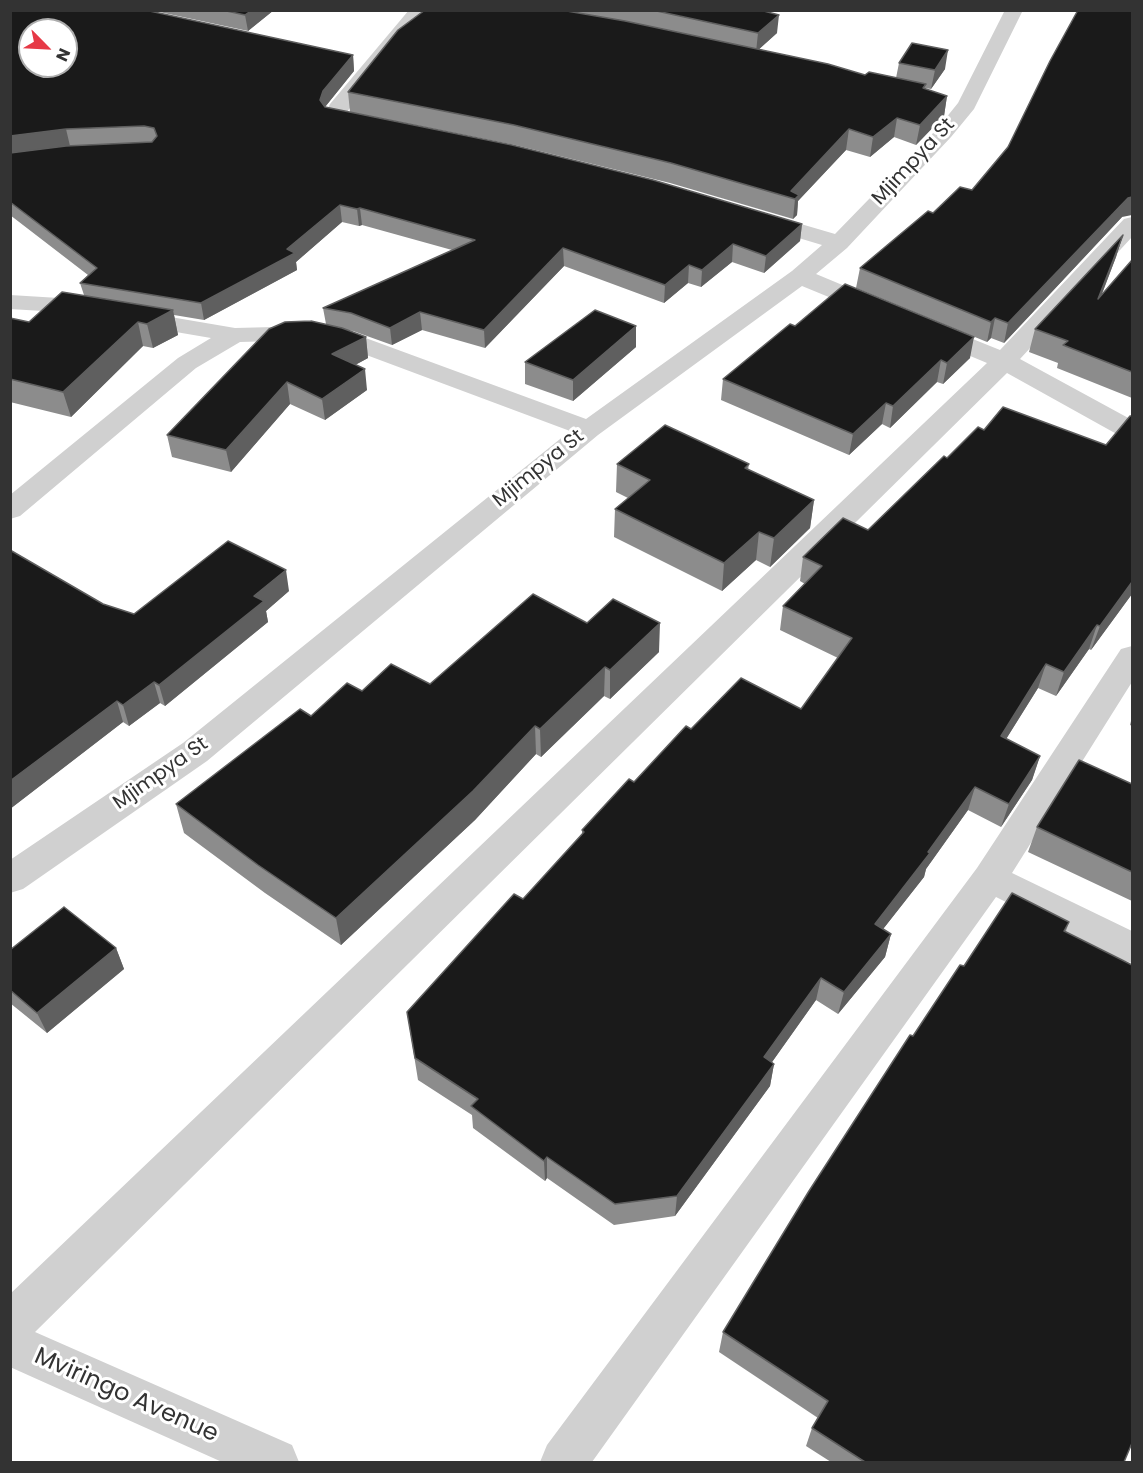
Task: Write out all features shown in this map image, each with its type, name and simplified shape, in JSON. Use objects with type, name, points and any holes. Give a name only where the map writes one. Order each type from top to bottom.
[{"type":"street","points":[[393,128],[334,117],[337,108],[419,10]]},
{"type":"street","name":"Mjimpya St","points":[[10,879],[195,752],[589,429],[800,276],[839,243],[944,133],[955,102],[1014,10]]},
{"type":"street","points":[[349,60],[372,65]]},
{"type":"street","points":[[739,213],[839,243]]},
{"type":"street","points":[[10,1325],[1004,361],[1132,224]]},
{"type":"street","points":[[800,276],[1004,361],[1132,431]]},
{"type":"street","points":[[10,302],[58,305],[235,335],[314,333],[352,341],[589,429]]},
{"type":"street","points":[[10,510],[187,363],[235,335]]},
{"type":"street","points":[[564,1462],[990,878],[1132,657]]},
{"type":"street","points":[[990,878],[1132,948]]},
{"type":"street","name":"Mviringo Avenue","points":[[10,1344],[275,1462]]},
{"type":"building","points":[[10,10],[145,10],[353,55],[323,91],[320,100],[325,107],[512,145],[653,180],[802,224],[766,256],[733,244],[702,270],[689,265],[665,285],[563,248],[484,330],[420,312],[390,328],[351,313],[323,308],[475,240],[360,208],[340,205],[287,249],[295,253],[201,303],[80,283],[97,268],[10,202],[10,153],[66,146],[152,142],[157,136],[154,128],[144,126],[66,129],[10,136]]},
{"type":"building","points":[[222,10],[252,10],[245,15]]},
{"type":"building","points":[[425,10],[561,10],[625,21],[828,64],[865,75],[869,72],[926,84],[923,88],[947,96],[920,125],[897,118],[873,137],[849,129],[791,191],[799,195],[795,199],[671,163],[514,125],[348,92],[398,30]]},
{"type":"building","points":[[652,10],[760,10],[779,15],[758,33]]},
{"type":"building","points":[[1078,10],[1132,10],[1132,197],[1128,198],[1008,323],[995,318],[991,322],[860,268],[928,211],[933,213],[960,187],[972,190],[1008,147]]},
{"type":"building","points":[[912,43],[948,50],[935,70],[899,63]]},
{"type":"building","points":[[1123,235],[1098,299],[1132,260],[1132,372],[1063,345],[1068,341],[1035,329]]},
{"type":"building","points":[[845,284],[974,337],[947,363],[941,360],[893,406],[886,403],[853,434],[723,379],[790,324],[795,326]]},
{"type":"building","points":[[62,292],[173,310],[147,324],[138,322],[63,392],[10,379],[10,318],[29,322]]},
{"type":"building","points":[[595,310],[636,326],[573,380],[525,362]]},
{"type":"building","points":[[311,321],[342,328],[366,337],[332,354],[365,369],[322,399],[287,382],[226,450],[167,435],[269,329],[285,322]]},
{"type":"building","points":[[1003,407],[1106,445],[1132,416],[1132,582],[1100,626],[1097,625],[1064,672],[1046,664],[1001,736],[1040,756],[1009,804],[975,787],[928,852],[930,853],[875,924],[891,934],[844,992],[821,978],[764,1057],[774,1064],[677,1196],[615,1204],[547,1157],[544,1161],[471,1106],[478,1099],[415,1058],[407,1012],[514,894],[523,899],[629,779],[634,782],[686,726],[691,729],[741,678],[801,709],[852,638],[783,606],[822,566],[803,557],[843,518],[868,530],[944,456],[947,458],[978,427],[984,430]]},
{"type":"building","points":[[665,425],[749,464],[745,468],[814,500],[774,538],[759,532],[724,563],[615,509],[650,480],[617,464]]},
{"type":"building","points":[[228,541],[286,570],[254,596],[264,601],[159,685],[154,682],[123,705],[117,701],[10,781],[10,550],[103,604],[134,614]]},
{"type":"building","points":[[533,594],[587,623],[613,599],[660,623],[610,670],[605,667],[540,729],[535,726],[473,791],[336,918],[258,865],[176,804],[300,709],[311,716],[347,683],[362,691],[391,664],[430,684]]},
{"type":"building","points":[[1079,760],[1132,784],[1132,872],[1037,827]]},
{"type":"building","points":[[1012,893],[1069,922],[1064,931],[1132,965],[1132,1443],[1124,1462],[865,1462],[812,1428],[828,1401],[723,1332],[809,1191],[910,1035],[913,1036],[960,965],[964,966]]},
{"type":"building","points":[[64,907],[116,948],[37,1013],[10,990],[10,950]]}]
